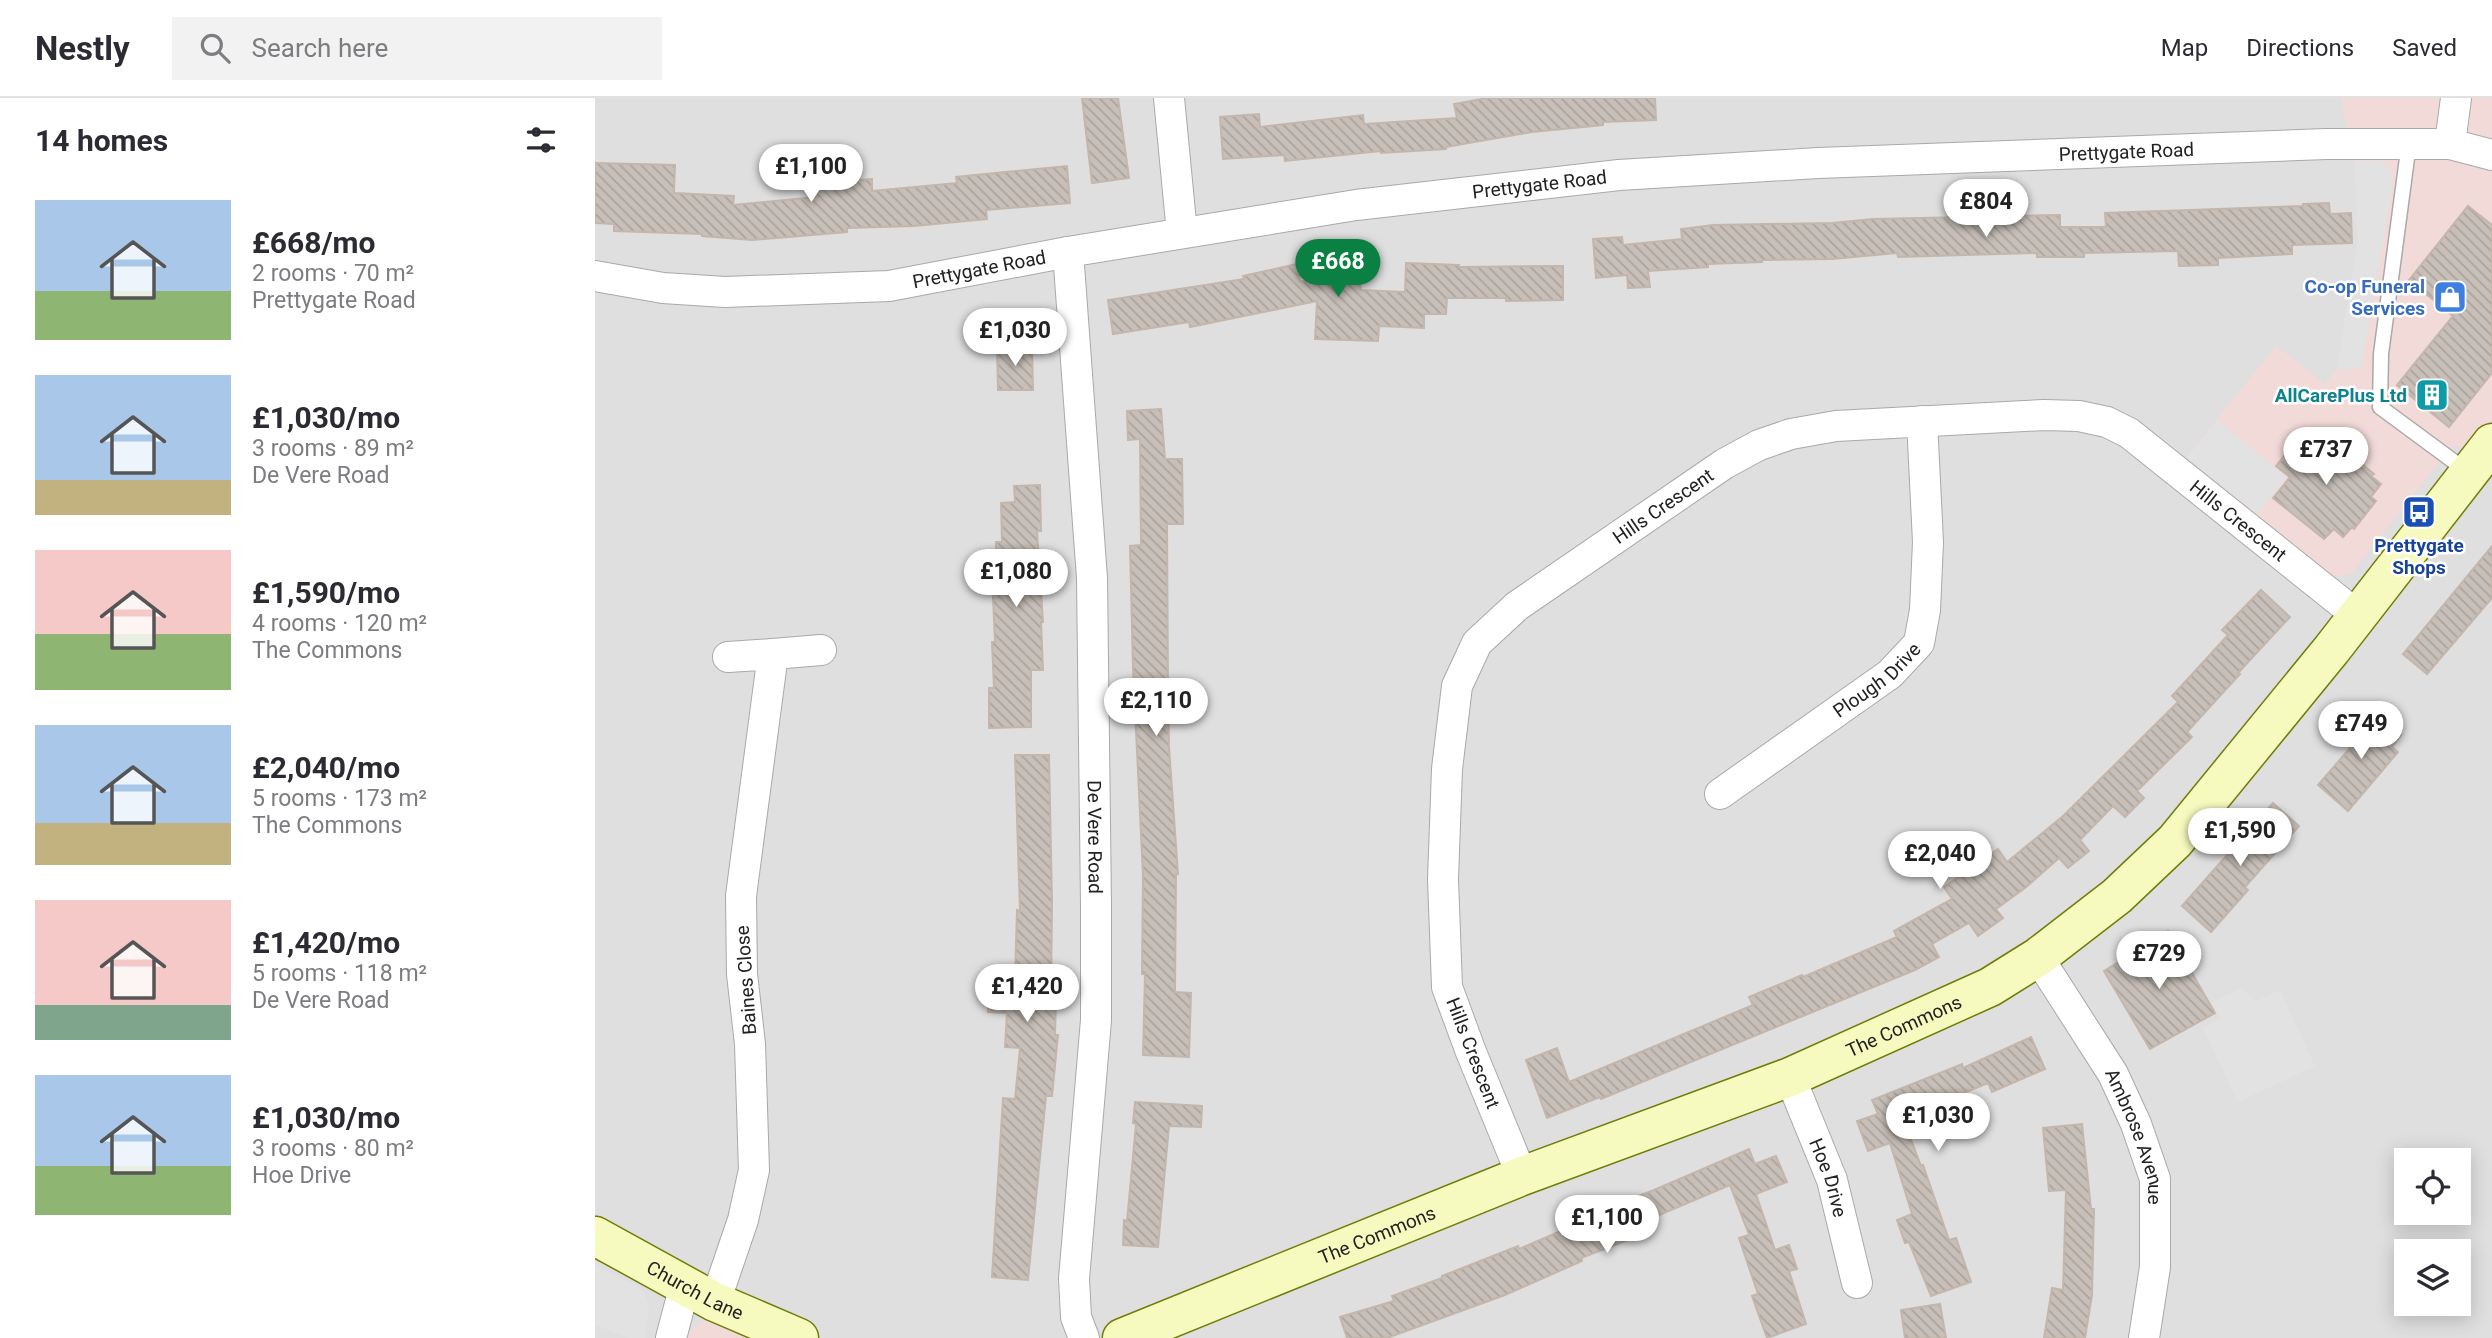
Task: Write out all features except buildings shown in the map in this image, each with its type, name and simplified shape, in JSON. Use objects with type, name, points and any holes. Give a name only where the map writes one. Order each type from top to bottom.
[{"type":"street","points":[[1169,98],[1182,233]]},
{"type":"street","points":[[2450,144],[2456,98]]},
{"type":"street","name":"Prettygate Road","points":[[595,276],[663,288],[725,292],[889,286],[1068,252],[1356,205],[1619,175],[1818,163],[2175,148],[2409,143],[2450,144],[2492,155]]},
{"type":"street","name":"De Vere Road","points":[[1068,252],[1092,578],[1096,1020],[1073,1279],[1076,1317],[1084,1338]]},
{"type":"street","name":"Hills Crescent","points":[[1522,1176],[1447,987],[1443,878],[1447,769],[1457,686],[1477,643],[1517,606],[1724,464],[1759,446],[1791,434],[1836,426],[2044,415],[2079,416],[2106,422],[2129,433],[2358,616]]},
{"type":"street","name":"Plough Drive","points":[[1720,794],[1890,674],[1919,643],[1926,610],[1927,542],[1922,421]]},
{"type":"street","name":"The Commons","points":[[1122,1338],[1522,1176],[1790,1077],[1990,987],[2038,957],[2117,896],[2175,841],[2358,616],[2492,443]]},
{"type":"street","points":[[727,657],[821,650]]},
{"type":"street","name":"Baines Close","points":[[671,1338],[743,1220],[754,1170],[750,1044],[742,974],[741,896],[773,654]]},
{"type":"street","name":"Ambrose Avenue","points":[[2038,957],[2116,1080],[2136,1124],[2155,1179],[2155,1268],[2144,1338]]},
{"type":"street","name":"Hoe Drive","points":[[1790,1077],[1832,1180],[1857,1283]]},
{"type":"street","name":"Church Lane","points":[[595,1236],[700,1294],[799,1338]]},
{"type":"lane","points":[[2409,143],[2381,354],[2381,407],[2469,473]]},
{"type":"shaded area","points":[[595,98],[2492,98],[2492,1338],[595,1338]]},
{"type":"shaded area","points":[[2341,98],[2492,98],[2492,458],[2453,445],[2351,574],[2338,576],[2331,575],[2187,457],[2276,346],[2325,384],[2337,370],[2358,239],[2355,165]]},
{"type":"shaded area","points":[[2357,161],[2382,161],[2391,172],[2393,186],[2361,368],[2337,370],[2358,239]]},
{"type":"shaded area","points":[[2217,420],[2287,477],[2258,514],[2187,458]]},
{"type":"shaded area","points":[[2242,988],[2256,1001],[2280,990],[2315,1066],[2238,1102],[2203,1028],[2220,1019],[2212,1002]]},
{"type":"shaded area","points":[[595,1265],[644,1292],[649,1306],[645,1338],[629,1338],[595,1325]]},
{"type":"shaded area","points":[[709,1315],[764,1338],[683,1338]]},
{"type":"place","name":"Co-op Funeral Services","points":[[2450,297]]},
{"type":"place","name":"AllCarePlus Ltd","points":[[2432,395]]},
{"type":"place","name":"Prettygate Shops","points":[[2419,512]]}]
